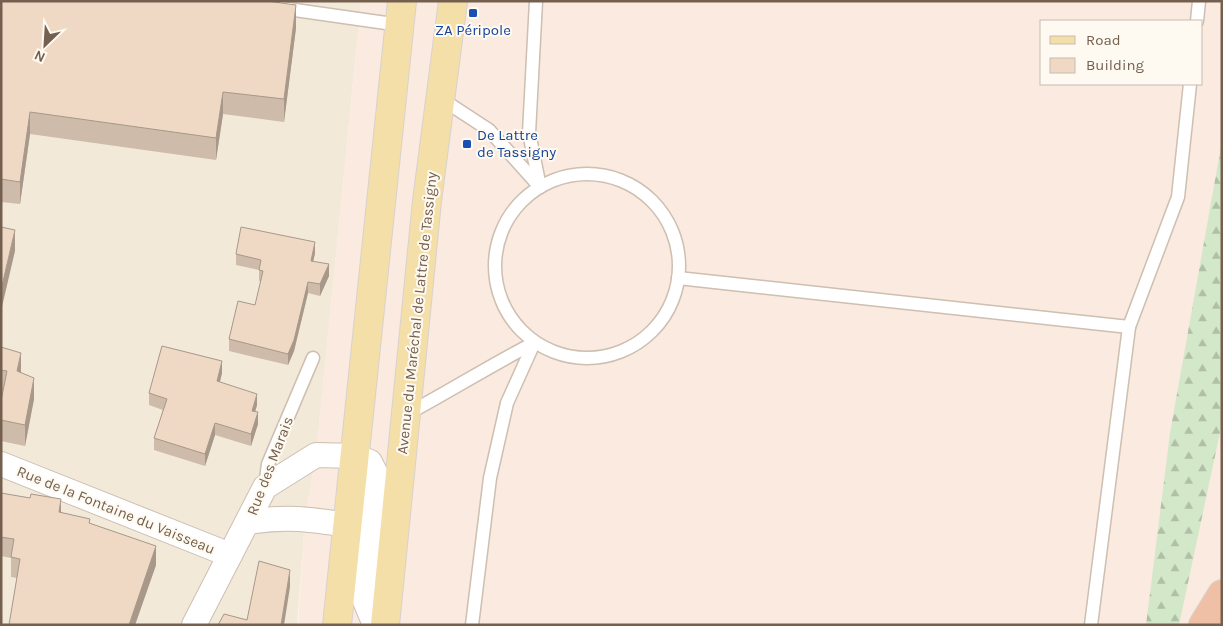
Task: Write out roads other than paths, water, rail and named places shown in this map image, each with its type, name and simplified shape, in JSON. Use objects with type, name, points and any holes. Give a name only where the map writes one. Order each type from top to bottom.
[{"type":"highway","points":[[1203,625],[1222,594]]},
{"type":"main road","name":"Avenue du Maréchal de Lattre de Tassigny","points":[[385,625],[439,97],[453,1]]},
{"type":"main road","points":[[337,625],[401,13]]},
{"type":"street","points":[[265,487],[316,454],[355,456],[370,462],[377,476],[366,576],[366,601],[375,625]]},
{"type":"street","name":"Rue de la Fontaine du Vaisseau","points":[[1,464],[230,555]]},
{"type":"street","name":"Rue des Marais","points":[[194,625],[265,487]]},
{"type":"street","points":[[248,522],[279,517],[305,518],[347,525]]},
{"type":"lane","points":[[536,1],[529,133],[540,187]]},
{"type":"lane","points":[[1197,20],[1199,1]]},
{"type":"lane","points":[[266,6],[401,13]]},
{"type":"lane","points":[[1091,625],[1129,327],[1178,197],[1190,85]]},
{"type":"lane","points":[[439,97],[489,130],[540,187]]},
{"type":"lane","points":[[586,175],[619,180],[638,190],[653,203],[666,219],[671,231],[678,257],[678,278],[673,298],[664,317],[651,333],[634,346],[615,354],[594,358],[573,358],[553,352],[534,343],[519,329],[507,312],[498,293],[494,273],[495,253],[500,233],[510,215],[524,199],[540,187],[559,178],[586,175]]},
{"type":"lane","points":[[678,278],[1129,327]]},
{"type":"lane","points":[[407,414],[459,386],[489,366],[534,343]]},
{"type":"lane","points":[[472,625],[490,478],[507,403],[534,343]]},
{"type":"lane","name":"Rue des Marais","points":[[265,487],[268,464],[313,358]]},
{"type":"place","name":"ZA Péripole","points":[[473,13]]},
{"type":"place","name":"De Lattre de Tassigny","points":[[467,144]]}]
